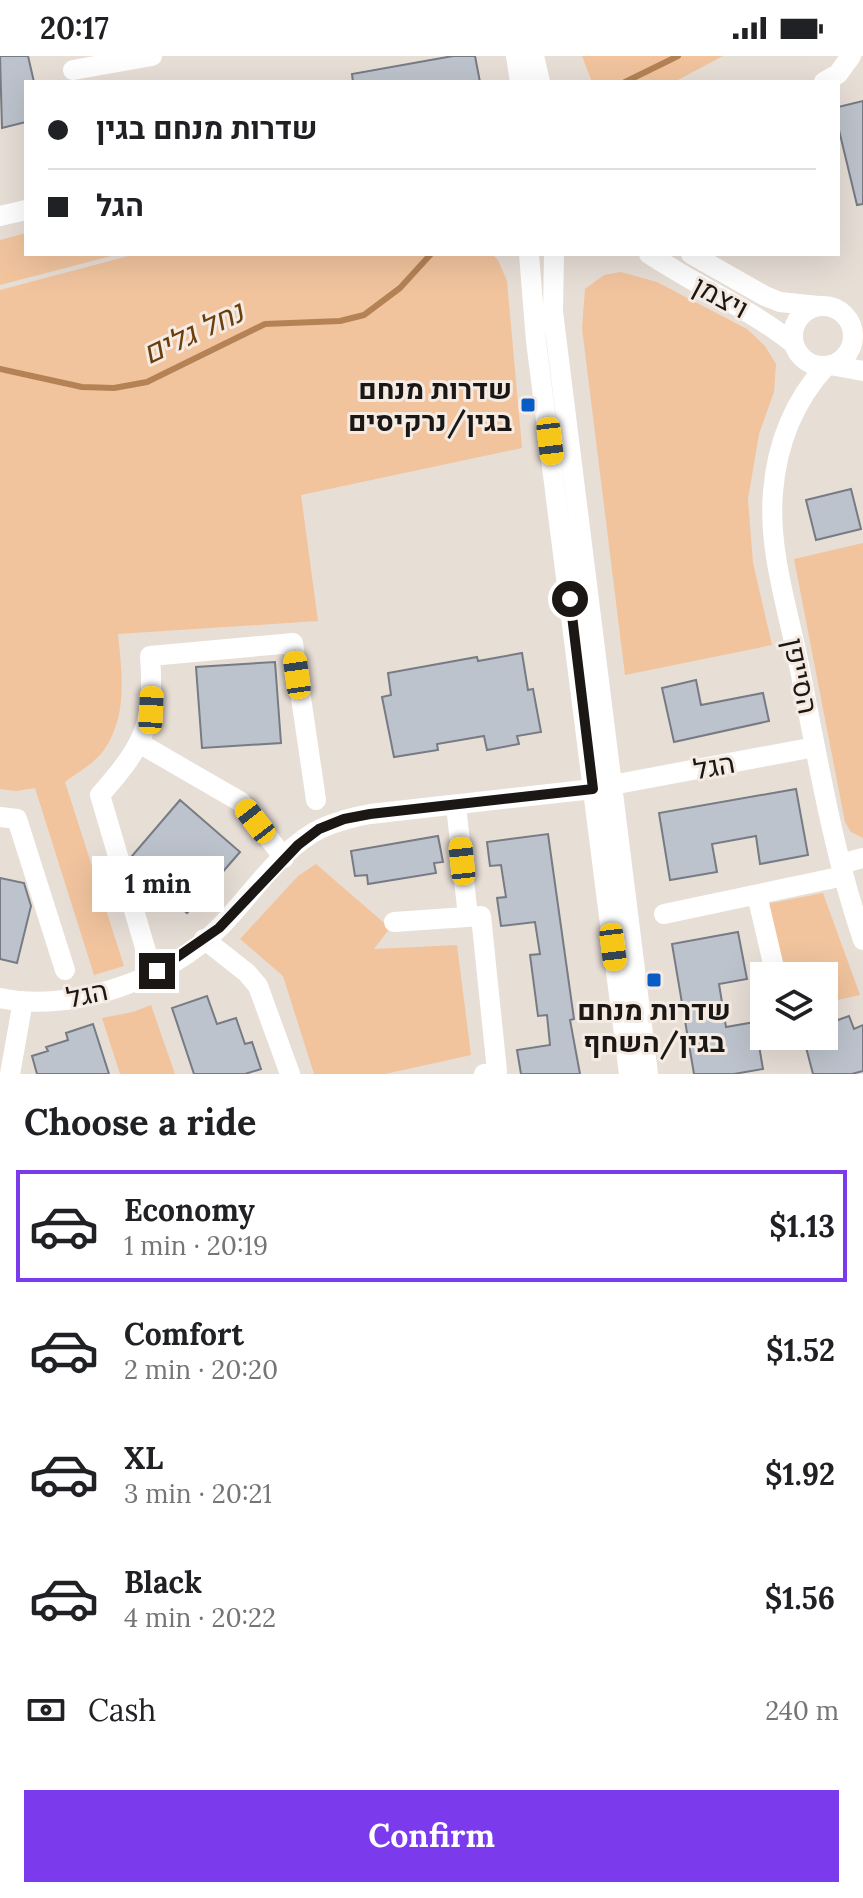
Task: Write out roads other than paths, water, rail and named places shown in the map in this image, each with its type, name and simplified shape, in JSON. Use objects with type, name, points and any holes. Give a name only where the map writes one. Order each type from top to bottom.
[{"type":"street","points":[[72,69],[152,56]]},
{"type":"street","points":[[516,56],[520,80]]},
{"type":"street","points":[[534,56],[540,80]]},
{"type":"street","points":[[828,80],[838,74],[851,56]]},
{"type":"street","points":[[0,216],[24,210]]},
{"type":"street","points":[[529,256],[534,327],[648,1074]]},
{"type":"street","points":[[554,256],[553,312],[603,787],[629,1074]]},
{"type":"street","points":[[552,275],[569,256]]},
{"type":"street","name":"ויצמן","points":[[652,256],[683,277],[757,316],[794,346]]},
{"type":"street","name":"ויצמן","points":[[695,256],[765,296],[780,302],[818,306]]},
{"type":"street","points":[[828,365],[839,362],[850,349],[857,330],[838,309],[818,306],[800,315],[793,333],[794,346],[811,364],[863,371]]},
{"type":"street","name":"הסייפן","points":[[793,410],[794,346]]},
{"type":"street","name":"הסייפן","points":[[828,365],[807,386],[793,410],[776,466],[772,520],[780,576],[833,838],[863,940]]},
{"type":"street","points":[[146,951],[100,795],[133,755],[151,710],[150,656],[293,643],[316,800]]},
{"type":"street","points":[[139,743],[241,802],[284,858]]},
{"type":"street","name":"הגל","points":[[0,998],[56,1001],[127,985],[157,971],[219,928],[284,858],[319,829],[344,819],[603,787],[815,747]]},
{"type":"street","points":[[456,805],[468,917]]},
{"type":"street","points":[[0,817],[17,819],[65,970]]},
{"type":"street","points":[[664,914],[757,895],[842,870],[863,858]]},
{"type":"street","points":[[757,895],[773,962]]},
{"type":"street","points":[[394,922],[481,916],[497,1071],[484,1074]]},
{"type":"street","points":[[204,939],[247,973],[258,986],[290,1074]]},
{"type":"street","points":[[10,1074],[23,1001]]},
{"type":"waterway","name":"נחל גלים","points":[[629,80],[678,56]]},
{"type":"waterway","name":"נחל גלים","points":[[0,369],[82,387],[114,388],[147,382],[265,324],[340,321],[364,315],[400,288],[429,256]]},
{"type":"place","name":"שדרות מנחם בגין/נרקיסים","points":[[528,405]]},
{"type":"place","name":"שדרות מנחם בגין/השחף","points":[[654,980]]}]
